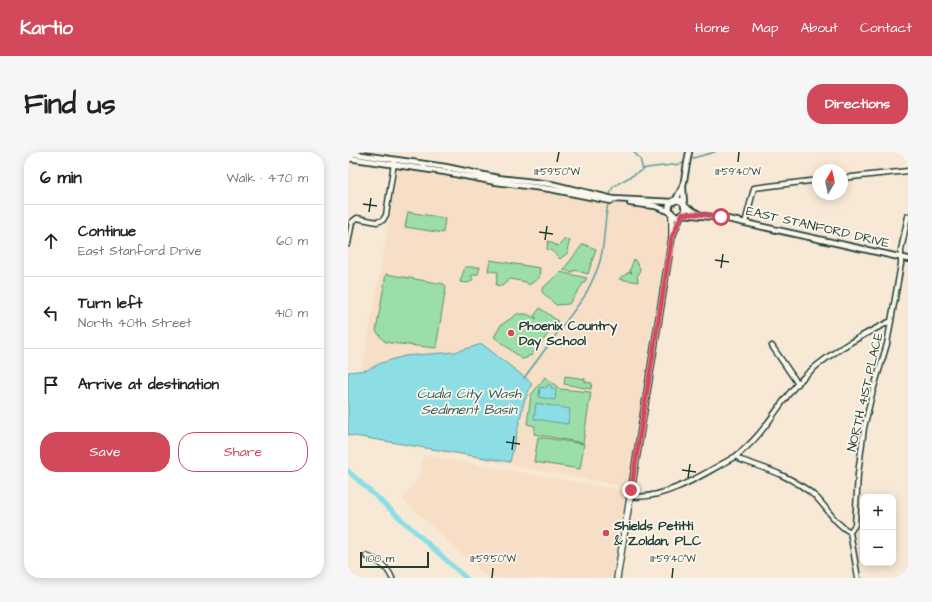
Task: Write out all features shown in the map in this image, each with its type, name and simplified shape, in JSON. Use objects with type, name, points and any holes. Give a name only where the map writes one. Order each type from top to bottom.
[{"type":"main road","points":[[617,578],[672,237],[670,205],[674,201],[679,201],[684,205],[672,237]]},
{"type":"main road","points":[[671,213],[676,216],[681,214]]},
{"type":"street","points":[[684,205],[683,186],[689,152]]},
{"type":"street","points":[[348,153],[496,182],[655,206],[671,213]]},
{"type":"street","points":[[348,158],[446,167],[498,178],[551,184],[613,199],[674,201],[683,186]]},
{"type":"street","points":[[348,244],[352,222],[357,218],[377,222],[382,220],[386,215],[394,163]]},
{"type":"street","points":[[848,177],[908,171]]},
{"type":"street","points":[[745,223],[754,188],[812,181]]},
{"type":"street","name":"EAST STANFORD DRIVE","points":[[684,205],[699,214]]},
{"type":"street","name":"EAST STANFORD DRIVE","points":[[681,214],[699,214],[745,223],[908,259]]},
{"type":"street","name":"NORTH 41ST PLACE","points":[[858,578],[850,532],[855,525],[858,474],[864,428],[872,394],[888,344],[901,250],[908,216]]},
{"type":"street","points":[[630,496],[646,498],[668,490],[701,475],[736,456],[757,439],[798,384],[840,348],[891,321]]},
{"type":"street","points":[[772,346],[798,384]]},
{"type":"street","points":[[736,456],[741,460],[783,475],[804,487],[816,498],[838,524],[850,532]]},
{"type":"street","points":[[366,556],[376,560],[384,566],[392,578]]},
{"type":"shaded area","name":"Phoenix Country Day School","points":[[401,168],[583,199],[661,209],[670,215],[670,226],[652,347],[627,487],[350,435],[392,206],[397,170]]},
{"type":"shaded area","points":[[423,455],[627,491],[612,578],[488,578],[402,499],[419,477]]},
{"type":"green space","points":[[408,212],[445,218],[443,233],[405,227]]},
{"type":"green space","points":[[565,239],[570,240],[567,250],[569,252],[560,259],[552,251],[547,249],[548,241],[558,246]]},
{"type":"green space","points":[[583,244],[596,249],[588,274],[574,270],[573,272],[563,270]]},
{"type":"green space","points":[[634,259],[640,268],[637,276],[638,282],[619,279],[629,272],[632,273],[630,270]]},
{"type":"green space","points":[[490,260],[540,268],[539,278],[529,285],[526,282],[510,279],[502,286],[496,285],[498,272],[488,271]]},
{"type":"green space","points":[[465,267],[480,267],[478,274],[471,276],[473,280],[468,283],[460,282]]},
{"type":"green space","points":[[560,272],[587,278],[569,304],[556,305],[542,292],[542,289]]},
{"type":"green space","points":[[386,274],[444,284],[446,287],[436,348],[390,343],[384,341],[376,331]]},
{"type":"green space","points":[[540,308],[558,321],[531,356],[529,355],[527,358],[522,359],[494,337],[501,325],[517,314],[527,314],[537,319],[534,316]]},
{"type":"green space","points":[[565,376],[585,379],[585,382],[592,383],[591,389],[564,384]]},
{"type":"green space","points":[[545,377],[560,389],[591,392],[583,443],[534,434],[535,426],[527,424],[531,395]]},
{"type":"green space","points":[[538,437],[584,444],[580,469],[534,462]]},
{"type":"water","name":"Cudia City Wash Sediment Basin","points":[[482,344],[532,383],[524,402],[510,462],[348,435],[348,372],[367,370],[381,363],[404,356],[455,352]]},
{"type":"water","points":[[547,385],[551,385],[551,388],[556,389],[555,400],[539,397],[540,387],[546,388]]},
{"type":"water","points":[[536,403],[570,409],[568,424],[534,419]]},
{"type":"waterway","points":[[634,152],[640,159],[643,170]]},
{"type":"waterway","points":[[610,194],[613,187],[646,168],[681,164],[693,158],[715,152]]},
{"type":"waterway","points":[[524,378],[584,297],[592,282],[601,257],[608,204]]},
{"type":"waterway","points":[[348,471],[466,578]]},
{"type":"place","name":"Phoenix Country Day School","points":[[511,333]]},
{"type":"place","name":"Shields Petitti & Zoldan, PLC","points":[[606,533]]},
{"type":"route","points":[[631,490],[672,237],[682,214],[699,214],[721,217]]}]
